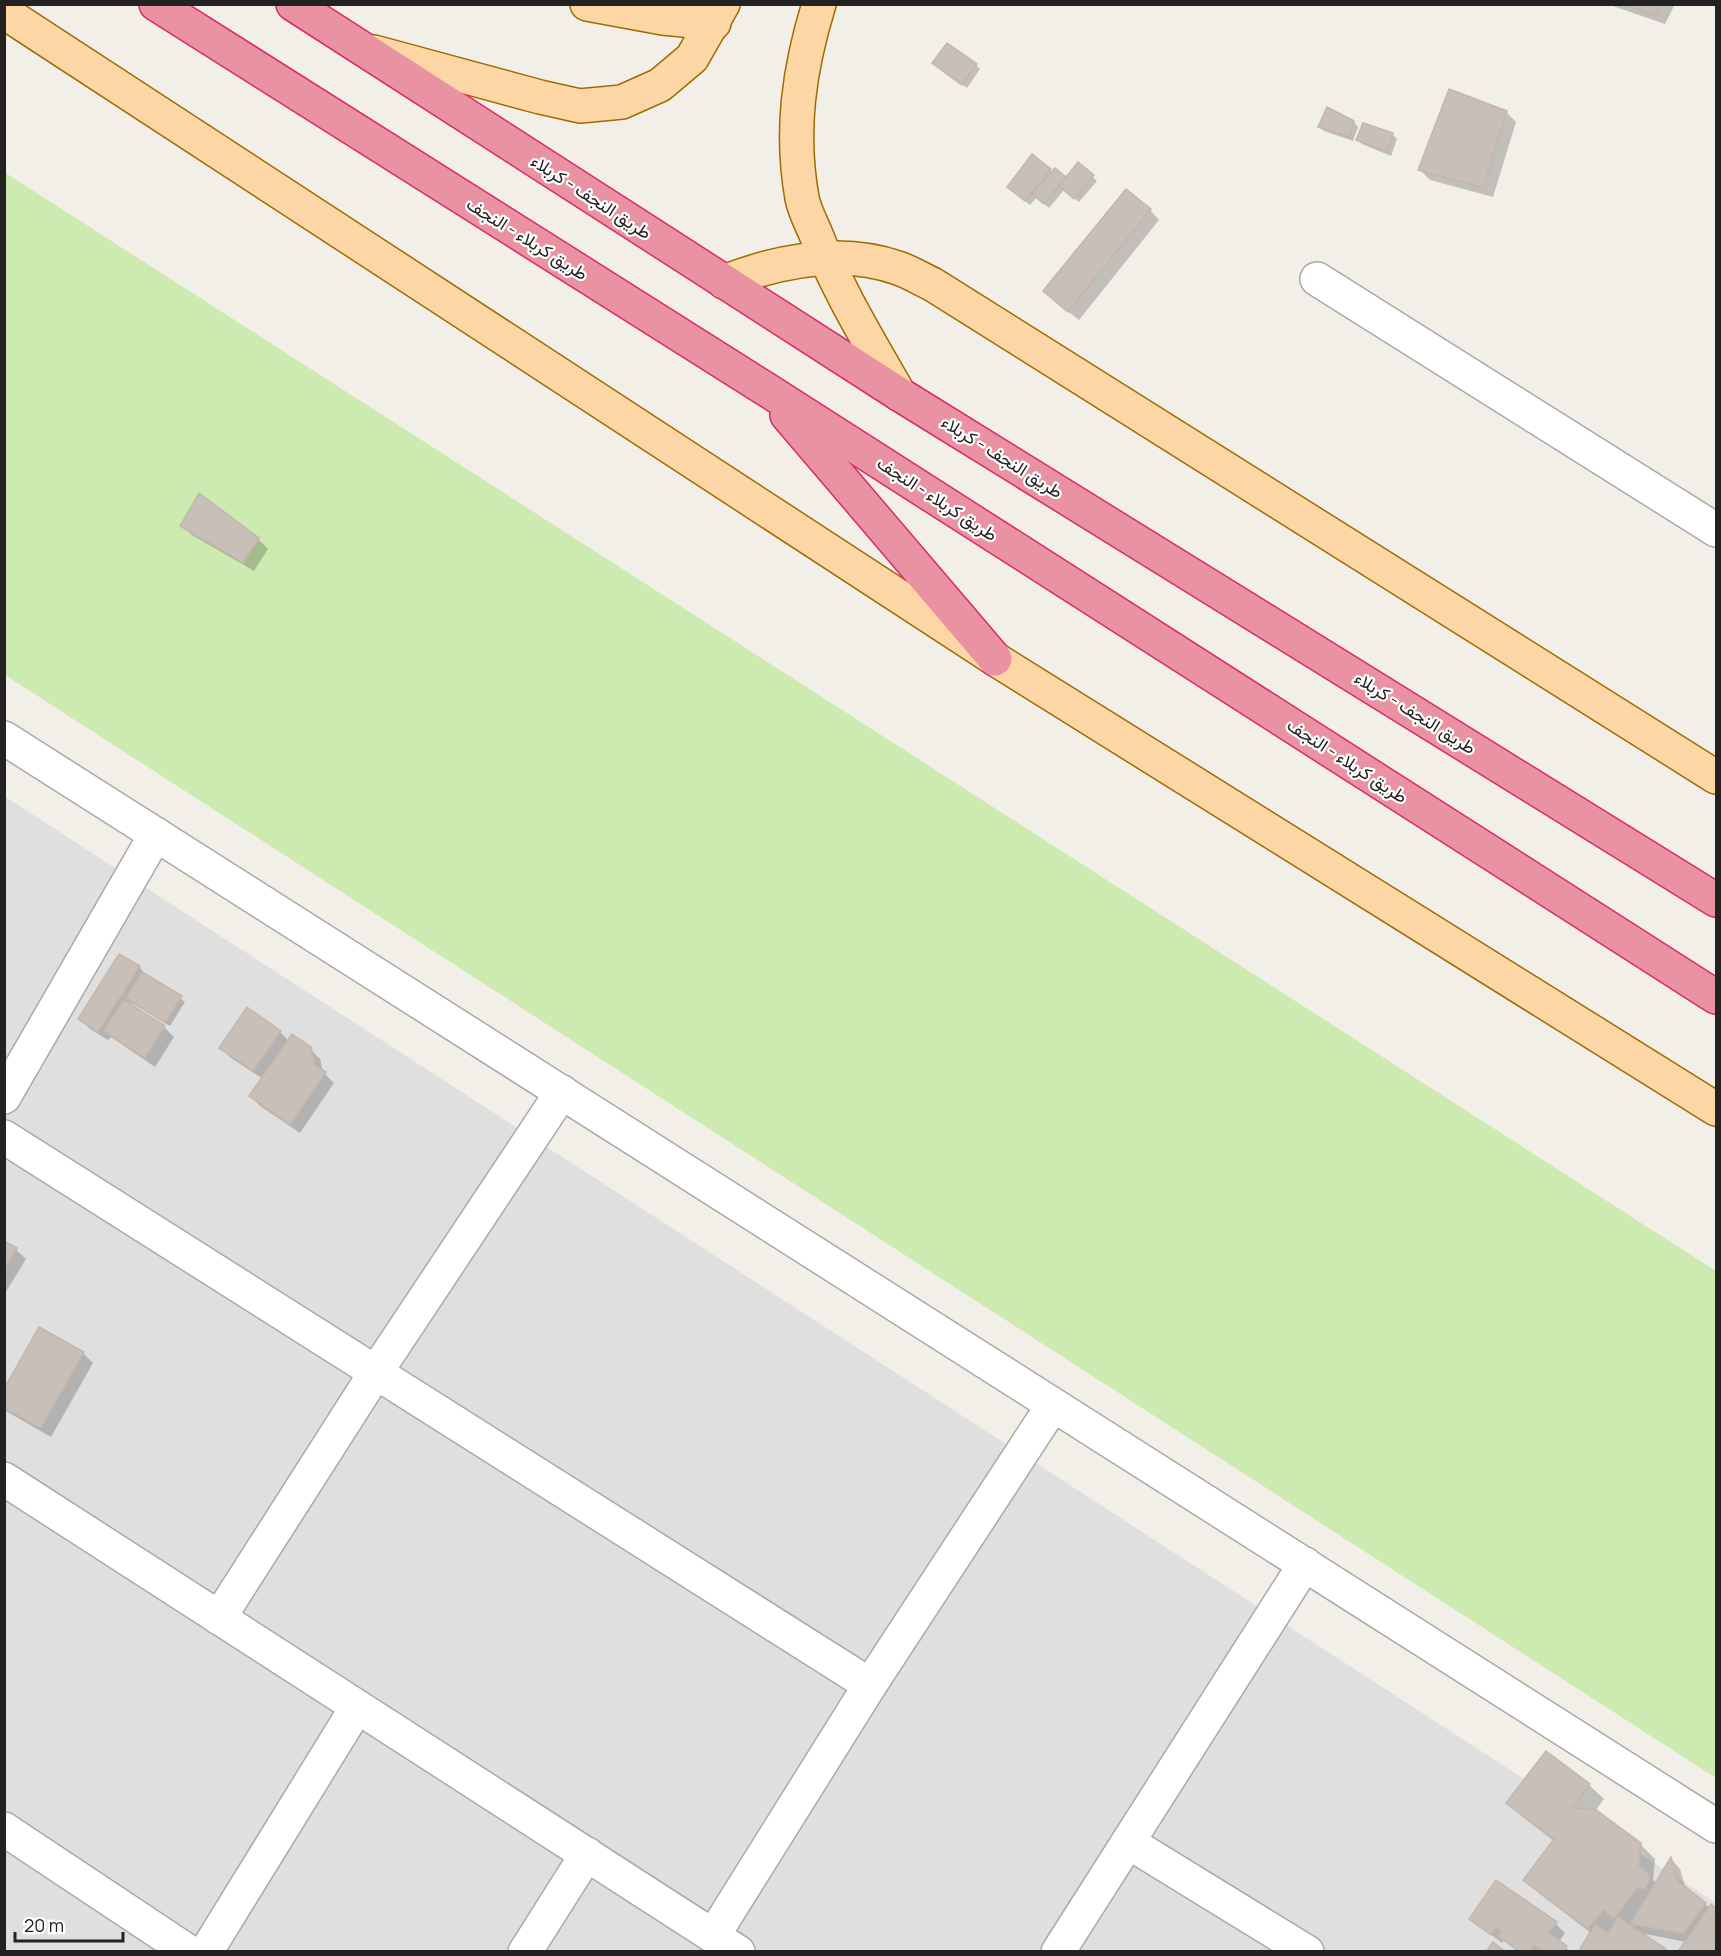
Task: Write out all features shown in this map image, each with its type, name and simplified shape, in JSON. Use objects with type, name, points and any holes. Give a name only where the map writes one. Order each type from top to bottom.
[{"type":"highway","name":"طريق کربلاء - النجف","points":[[156,4],[764,388],[1716,997]]},
{"type":"highway","name":"طريق النجف - کربلاء","points":[[293,4],[358,48],[899,394],[1716,900]]},
{"type":"highway","points":[[764,388],[995,659]]},
{"type":"main road","points":[[587,4],[663,18],[719,14]]},
{"type":"main road","points":[[819,4],[808,41],[797,96],[797,150],[802,200],[825,259],[899,394]]},
{"type":"main road","points":[[4,12],[995,659],[1716,1109]]},
{"type":"main road","points":[[358,48],[580,106],[622,102],[660,85],[692,58],[719,14]]},
{"type":"main road","points":[[724,282],[756,269],[790,262],[825,259],[861,260],[897,268],[932,284],[1716,777]]},
{"type":"street","points":[[1317,279],[1716,530]]},
{"type":"street","points":[[4,738],[1716,1826]]},
{"type":"street","points":[[4,1097],[156,834]]},
{"type":"street","points":[[219,1618],[376,1372],[562,1092]]},
{"type":"street","points":[[4,1137],[870,1685]]},
{"type":"street","points":[[4,1479],[726,1944],[870,1685],[1053,1405]]},
{"type":"street","points":[[1058,1952],[1305,1564]]},
{"type":"street","points":[[206,1952],[357,1707]]},
{"type":"street","points":[[4,1829],[189,1952]]},
{"type":"street","points":[[1128,1842],[1308,1952]]},
{"type":"street","points":[[525,1952],[587,1854]]},
{"type":"shaded area","points":[[4,796],[1716,1903],[1716,1951],[5,1951]]},
{"type":"green space","points":[[4,172],[1716,1271],[1716,1778],[5,675]]},
{"type":"building","points":[[1623,4],[1661,4],[1655,15]]},
{"type":"building","points":[[947,43],[977,64],[962,85],[932,63]]},
{"type":"building","points":[[1449,89],[1507,111],[1483,188],[1418,170]]},
{"type":"building","points":[[1327,107],[1354,121],[1349,137],[1318,127]]},
{"type":"building","points":[[1363,123],[1393,133],[1387,152],[1356,140]]},
{"type":"building","points":[[1032,154],[1051,169],[1025,201],[1007,187]]},
{"type":"building","points":[[1078,162],[1094,175],[1074,199],[1059,186]]},
{"type":"building","points":[[1055,168],[1066,177],[1044,204],[1032,194]]},
{"type":"building","points":[[1126,189],[1151,209],[1068,312],[1043,291]]},
{"type":"building","points":[[199,493],[259,538],[243,563],[180,526]]},
{"type":"building","points":[[119,954],[140,966],[98,1032],[78,1019]]},
{"type":"building","points":[[142,972],[182,996],[165,1023],[126,998]]},
{"type":"building","points":[[124,1000],[165,1026],[145,1058],[103,1031]]},
{"type":"building","points":[[247,1007],[281,1031],[253,1071],[219,1048]]},
{"type":"building","points":[[292,1034],[311,1047],[315,1065],[326,1072],[290,1125],[249,1096]]},
{"type":"building","points":[[4,1241],[17,1248],[4,1270]]},
{"type":"building","points":[[39,1327],[84,1352],[41,1428],[4,1408],[4,1389]]},
{"type":"building","points":[[1546,1751],[1590,1784],[1572,1808],[1595,1809],[1641,1843],[1639,1866],[1649,1874],[1649,1882],[1645,1889],[1637,1888],[1614,1919],[1603,1910],[1588,1929],[1523,1880],[1554,1839],[1506,1803]]},
{"type":"building","points":[[1671,1857],[1678,1881],[1706,1903],[1683,1934],[1630,1924]]},
{"type":"building","points":[[1496,1880],[1557,1922],[1549,1933],[1567,1946],[1564,1952],[1543,1952],[1534,1945],[1530,1952],[1520,1952],[1498,1936],[1501,1931],[1496,1927],[1491,1935],[1469,1919]]},
{"type":"building","points":[[1711,1904],[1716,1908],[1716,1952],[1681,1952],[1679,1950]]},
{"type":"building","points":[[1618,1917],[1666,1949],[1664,1952],[1578,1952],[1595,1924],[1608,1933]]},
{"type":"building","points":[[1493,1942],[1506,1952],[1486,1952]]}]
